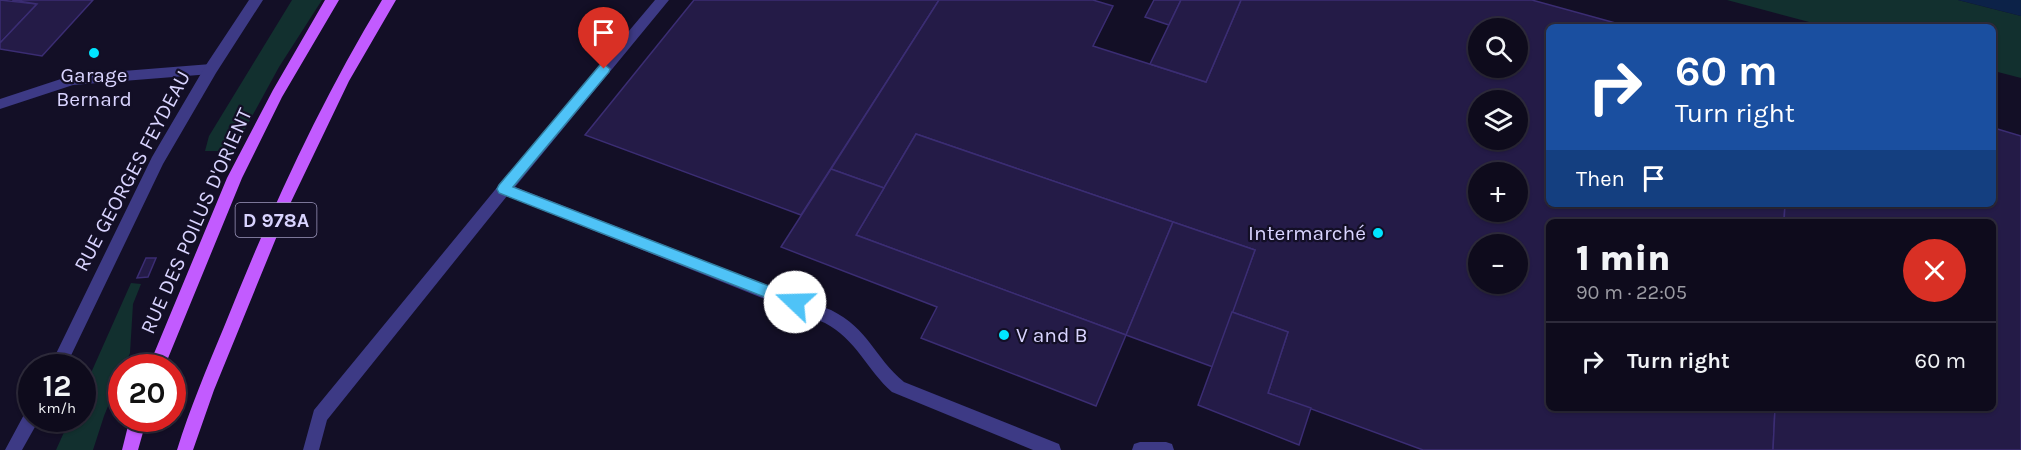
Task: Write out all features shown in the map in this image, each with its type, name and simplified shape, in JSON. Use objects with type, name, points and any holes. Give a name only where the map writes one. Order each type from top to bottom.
[{"type":"main road","name":"RUE DES POILUS D'ORIENT","points":[[162,354],[195,270],[247,152],[332,0]]},
{"type":"main road","name":"D 978A","points":[[185,450],[247,288],[298,167],[340,86],[389,0]]},
{"type":"main road","points":[[129,450],[135,432]]},
{"type":"street","name":"RUE GEORGES FEYDEAU","points":[[64,354],[157,161],[211,69],[256,0]]},
{"type":"street","points":[[311,450],[320,416],[504,189],[662,0]]},
{"type":"street","points":[[0,104],[73,80],[211,69]]},
{"type":"street","points":[[504,189],[814,310],[841,323],[857,336],[883,376],[898,387],[1053,450]]},
{"type":"street","points":[[13,450],[23,432]]},
{"type":"street","points":[[1140,450],[1166,450]]},
{"type":"green space","points":[[292,0],[322,0],[279,67],[233,151],[205,151],[209,136]]},
{"type":"green space","points":[[1727,0],[1958,0],[2021,16],[2021,78],[1996,72],[1996,24],[1817,24]]},
{"type":"green space","points":[[131,283],[141,284],[133,304],[130,354],[108,354],[108,406],[93,450],[56,450],[64,432],[96,432],[96,362]]},
{"type":"water","points":[[1958,0],[2021,0],[2021,16]]},
{"type":"building","points":[[0,0],[37,4],[0,43]]},
{"type":"building","points":[[12,0],[93,0],[42,56],[0,49],[0,43],[37,4]]},
{"type":"building","points":[[694,0],[939,0],[801,215],[585,135]]},
{"type":"building","name":"Intermarché","points":[[939,0],[1093,0],[1113,6],[1093,46],[1206,82],[1241,0],[1532,0],[1619,24],[1546,24],[1546,207],[1785,207],[1784,219],[1546,219],[1546,411],[1775,411],[1773,450],[1423,450],[1268,393],[1288,332],[1232,312],[1255,250],[916,134],[884,188],[831,169]]},
{"type":"building","points":[[1154,0],[1181,0],[1169,25],[1145,17]]},
{"type":"building","points":[[1181,0],[1241,0],[1206,82],[1150,64]]},
{"type":"building","points":[[1996,129],[2021,136],[2021,450],[1773,450],[1775,411],[1996,411],[1996,219],[1784,219],[1785,207],[1996,207]]},
{"type":"building","points":[[916,134],[1173,222],[1126,335],[856,235]]},
{"type":"building","points":[[831,169],[884,188],[856,235],[1126,335],[1096,406],[921,338],[937,307],[781,247]]},
{"type":"building","points":[[1173,222],[1255,250],[1213,367],[1126,335]]},
{"type":"building","points":[[146,258],[156,258],[148,277],[137,278]]},
{"type":"building","points":[[1232,312],[1288,332],[1268,393],[1311,408],[1299,445],[1198,405]]},
{"type":"place","name":"Garage Bernard","points":[[94,53]]},
{"type":"place","name":"Intermarché","points":[[1378,233]]},
{"type":"place","name":"V and B","points":[[1004,335]]},
{"type":"route","points":[[604,69],[504,189],[795,302]]}]
